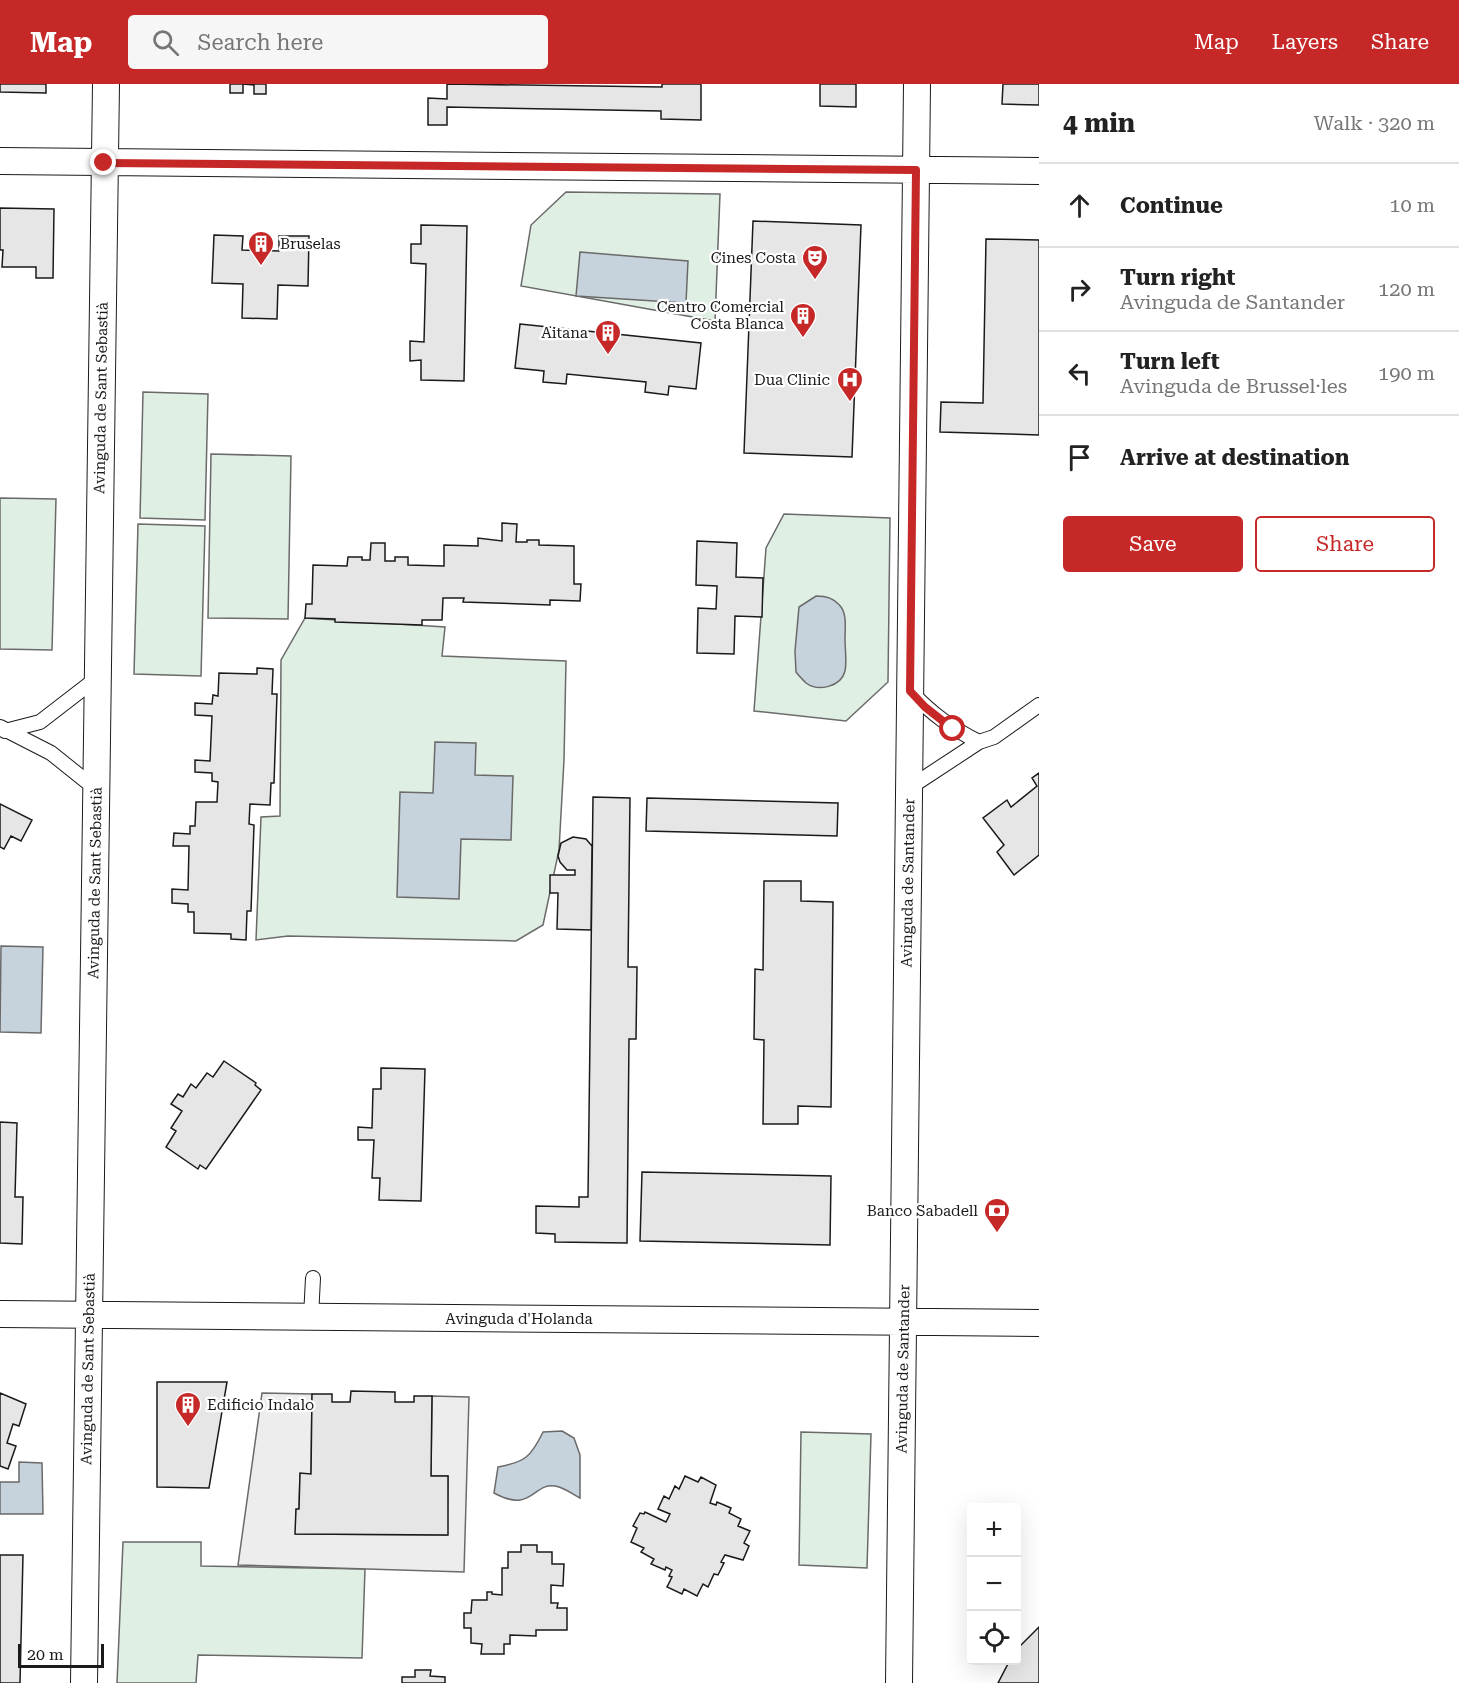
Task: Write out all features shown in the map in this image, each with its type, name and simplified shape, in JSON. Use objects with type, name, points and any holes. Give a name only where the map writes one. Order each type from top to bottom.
[{"type":"street","name":"Avinguda de Sant Sebastià","points":[[84,1683],[106,84]]},
{"type":"street","name":"Avinguda de Santander","points":[[899,1683],[917,84]]},
{"type":"street","points":[[0,161],[1039,171]]},
{"type":"street","name":"Avinguda d'Holanda","points":[[0,1314],[1039,1323]]},
{"type":"lane","points":[[3,730],[40,722],[97,678]]},
{"type":"lane","points":[[910,691],[925,707],[953,729],[979,742]]},
{"type":"lane","points":[[909,788],[979,742],[994,737],[1039,705]]},
{"type":"lane","points":[[3,730],[51,753],[96,789]]},
{"type":"lane","points":[[311,1317],[313,1278]]},
{"type":"green space","points":[[566,192],[720,194],[715,321],[521,286],[531,225]]},
{"type":"green space","points":[[143,392],[208,394],[205,520],[140,518]]},
{"type":"green space","points":[[211,454],[291,456],[288,619],[208,618]]},
{"type":"green space","points":[[0,498],[56,499],[52,650],[0,649]]},
{"type":"green space","points":[[784,514],[890,518],[888,682],[846,721],[754,711],[766,548]]},
{"type":"green space","points":[[138,524],[205,526],[201,676],[134,674]]},
{"type":"green space","points":[[305,618],[445,627],[442,656],[566,661],[559,850],[543,925],[516,941],[288,936],[256,940],[261,817],[280,816],[281,660]]},
{"type":"green space","points":[[801,1432],[871,1434],[867,1568],[799,1565]]},
{"type":"green space","points":[[123,1542],[201,1542],[201,1566],[365,1569],[362,1658],[198,1655],[196,1683],[117,1683]]},
{"type":"shaded area","points":[[580,252],[688,261],[686,303],[576,296]]},
{"type":"shaded area","points":[[816,596],[836,601],[843,610],[845,622],[845,671],[839,681],[823,687],[811,686],[796,672],[795,651],[799,607]]},
{"type":"shaded area","points":[[435,742],[476,743],[475,775],[513,776],[511,840],[461,839],[459,899],[397,897],[400,792],[433,793]]},
{"type":"shaded area","points":[[1,946],[43,947],[41,1033],[0,1032]]},
{"type":"shaded area","points":[[262,1393],[312,1394],[311,1474],[300,1474],[296,1534],[447,1535],[448,1476],[431,1476],[432,1396],[469,1397],[464,1572],[238,1565]]},
{"type":"shaded area","points":[[562,1431],[574,1438],[580,1455],[580,1498],[562,1488],[550,1486],[525,1499],[518,1500],[507,1499],[494,1493],[498,1467],[515,1463],[526,1457],[531,1453],[543,1432]]},
{"type":"shaded area","points":[[19,1462],[42,1463],[43,1514],[0,1514],[0,1482],[19,1482]]},
{"type":"building","points":[[0,84],[46,84],[46,93],[0,92]]},
{"type":"building","points":[[230,84],[243,84],[243,93],[230,93]]},
{"type":"building","points":[[243,84],[266,84],[266,94],[254,94],[254,85]]},
{"type":"building","points":[[447,84],[662,87],[662,84],[701,84],[701,120],[661,119],[661,111],[447,107],[447,125],[428,125],[428,98],[447,99]]},
{"type":"building","points":[[820,84],[856,84],[856,107],[820,106]]},
{"type":"building","points":[[1003,84],[1039,84],[1039,105],[1002,104]]},
{"type":"building","points":[[0,208],[54,209],[53,278],[36,278],[36,267],[2,267]]},
{"type":"building","name":"Centro Comercial Costa Blanca","points":[[753,221],[861,225],[852,457],[744,453]]},
{"type":"building","points":[[421,225],[467,226],[464,381],[421,380],[421,360],[410,361],[410,341],[424,342],[426,264],[411,263],[411,244],[421,244]]},
{"type":"building","name":"Bruselas","points":[[214,235],[243,236],[242,250],[279,251],[279,236],[309,236],[308,286],[278,285],[277,319],[242,318],[243,284],[212,283]]},
{"type":"building","points":[[986,239],[1039,240],[1039,435],[940,432],[941,402],[983,403]]},
{"type":"building","name":"Aitana","points":[[520,324],[701,343],[696,389],[669,386],[668,395],[645,392],[646,382],[567,374],[566,384],[543,382],[544,371],[515,368]]},
{"type":"building","points":[[502,523],[517,524],[516,542],[539,540],[539,545],[574,546],[574,584],[581,584],[580,601],[550,600],[550,605],[463,602],[464,598],[443,598],[442,620],[422,620],[422,625],[335,622],[335,619],[305,618],[306,604],[312,604],[313,565],[347,566],[348,557],[362,557],[362,560],[370,560],[371,543],[385,543],[385,561],[395,561],[395,557],[408,557],[408,565],[444,566],[444,545],[478,546],[478,538],[502,541]]},
{"type":"building","points":[[697,541],[737,543],[736,577],[763,578],[762,617],[735,616],[734,654],[697,653],[698,608],[716,609],[717,586],[696,585]]},
{"type":"building","points":[[257,668],[273,669],[272,694],[277,694],[274,783],[271,783],[270,805],[250,804],[249,824],[254,825],[251,911],[247,911],[246,940],[231,939],[231,934],[194,933],[194,912],[188,912],[188,904],[172,903],[172,889],[188,890],[189,846],[173,846],[174,833],[190,834],[190,826],[195,826],[196,802],[217,802],[218,782],[212,781],[212,773],[195,772],[195,760],[210,761],[212,716],[195,715],[195,703],[212,704],[213,695],[218,696],[219,673],[257,674]]},
{"type":"building","points":[[1039,773],[1039,855],[1014,875],[997,852],[1004,845],[983,818],[1007,800],[1011,807],[1037,786],[1032,778]]},
{"type":"building","points":[[593,797],[630,798],[628,967],[637,967],[636,1039],[629,1039],[627,1243],[555,1242],[555,1234],[536,1233],[536,1206],[579,1207],[579,1197],[588,1197]]},
{"type":"building","points":[[647,798],[838,803],[837,836],[646,831]]},
{"type":"building","points":[[0,804],[32,820],[21,841],[11,836],[4,849],[0,847]]},
{"type":"building","points":[[573,837],[586,839],[592,846],[591,930],[557,929],[558,893],[550,893],[550,875],[575,875],[575,870],[567,870],[558,856],[561,843]]},
{"type":"building","points":[[764,881],[801,881],[801,901],[833,902],[831,1107],[798,1106],[798,1124],[763,1124],[764,1040],[754,1039],[755,969],[763,970]]},
{"type":"building","points":[[224,1061],[256,1083],[255,1085],[261,1090],[206,1169],[200,1165],[198,1169],[166,1147],[176,1131],[171,1128],[182,1111],[171,1104],[178,1094],[183,1097],[191,1084],[196,1088],[207,1073],[213,1077]]},
{"type":"building","points":[[381,1068],[425,1069],[421,1201],[379,1200],[380,1178],[372,1178],[374,1140],[358,1140],[358,1127],[372,1128],[373,1089],[381,1089]]},
{"type":"building","points":[[0,1122],[17,1123],[15,1197],[23,1197],[22,1244],[0,1243]]},
{"type":"building","points":[[642,1172],[831,1176],[830,1245],[640,1241]]},
{"type":"building","name":"Edificio Indalo","points":[[157,1382],[227,1382],[209,1488],[157,1487]]},
{"type":"building","points":[[351,1391],[395,1392],[395,1402],[414,1402],[414,1396],[432,1396],[431,1476],[448,1476],[448,1535],[295,1534],[296,1509],[299,1509],[300,1473],[311,1474],[312,1394],[332,1394],[332,1402],[350,1402]]},
{"type":"building","points":[[0,1393],[26,1404],[19,1426],[13,1424],[7,1443],[16,1446],[8,1469],[0,1466]]},
{"type":"building","points":[[685,1476],[698,1482],[701,1477],[716,1485],[710,1503],[716,1505],[717,1502],[731,1508],[729,1513],[741,1519],[738,1526],[750,1531],[744,1543],[749,1546],[743,1560],[725,1555],[718,1575],[714,1574],[708,1587],[703,1584],[697,1596],[684,1589],[682,1594],[667,1587],[672,1577],[669,1576],[672,1570],[666,1567],[665,1570],[651,1564],[654,1559],[641,1552],[644,1548],[631,1542],[637,1528],[633,1526],[640,1513],[645,1512],[666,1522],[670,1514],[658,1509],[664,1496],[669,1499],[675,1486],[679,1489]]},
{"type":"building","points":[[521,1545],[537,1545],[537,1552],[552,1552],[552,1564],[564,1564],[563,1586],[551,1585],[551,1603],[558,1603],[557,1608],[567,1608],[567,1630],[536,1630],[536,1636],[510,1635],[510,1644],[504,1644],[504,1654],[481,1654],[482,1644],[471,1643],[471,1628],[464,1628],[464,1613],[471,1613],[472,1600],[487,1600],[487,1592],[502,1595],[502,1568],[508,1568],[508,1552],[521,1552]]},
{"type":"building","points":[[0,1555],[23,1555],[20,1683],[0,1683]]},
{"type":"building","points":[[1039,1627],[1039,1683],[998,1683],[1007,1665],[1021,1665],[1021,1645]]},
{"type":"building","points":[[415,1670],[431,1670],[430,1676],[445,1677],[445,1683],[402,1683],[402,1677],[415,1677]]},
{"type":"place","name":"Bruselas","points":[[261,267]]},
{"type":"place","name":"Cines Costa","points":[[815,281]]},
{"type":"place","name":"Centro Comercial Costa Blanca","points":[[803,339]]},
{"type":"place","name":"Aitana","points":[[608,356]]},
{"type":"place","name":"Dua Clinic","points":[[850,403]]},
{"type":"place","name":"Banco Sabadell","points":[[997,1234]]},
{"type":"place","name":"Edificio Indalo","points":[[188,1428]]},
{"type":"route","points":[[104,163],[916,170],[910,691],[925,707],[953,729]]}]
